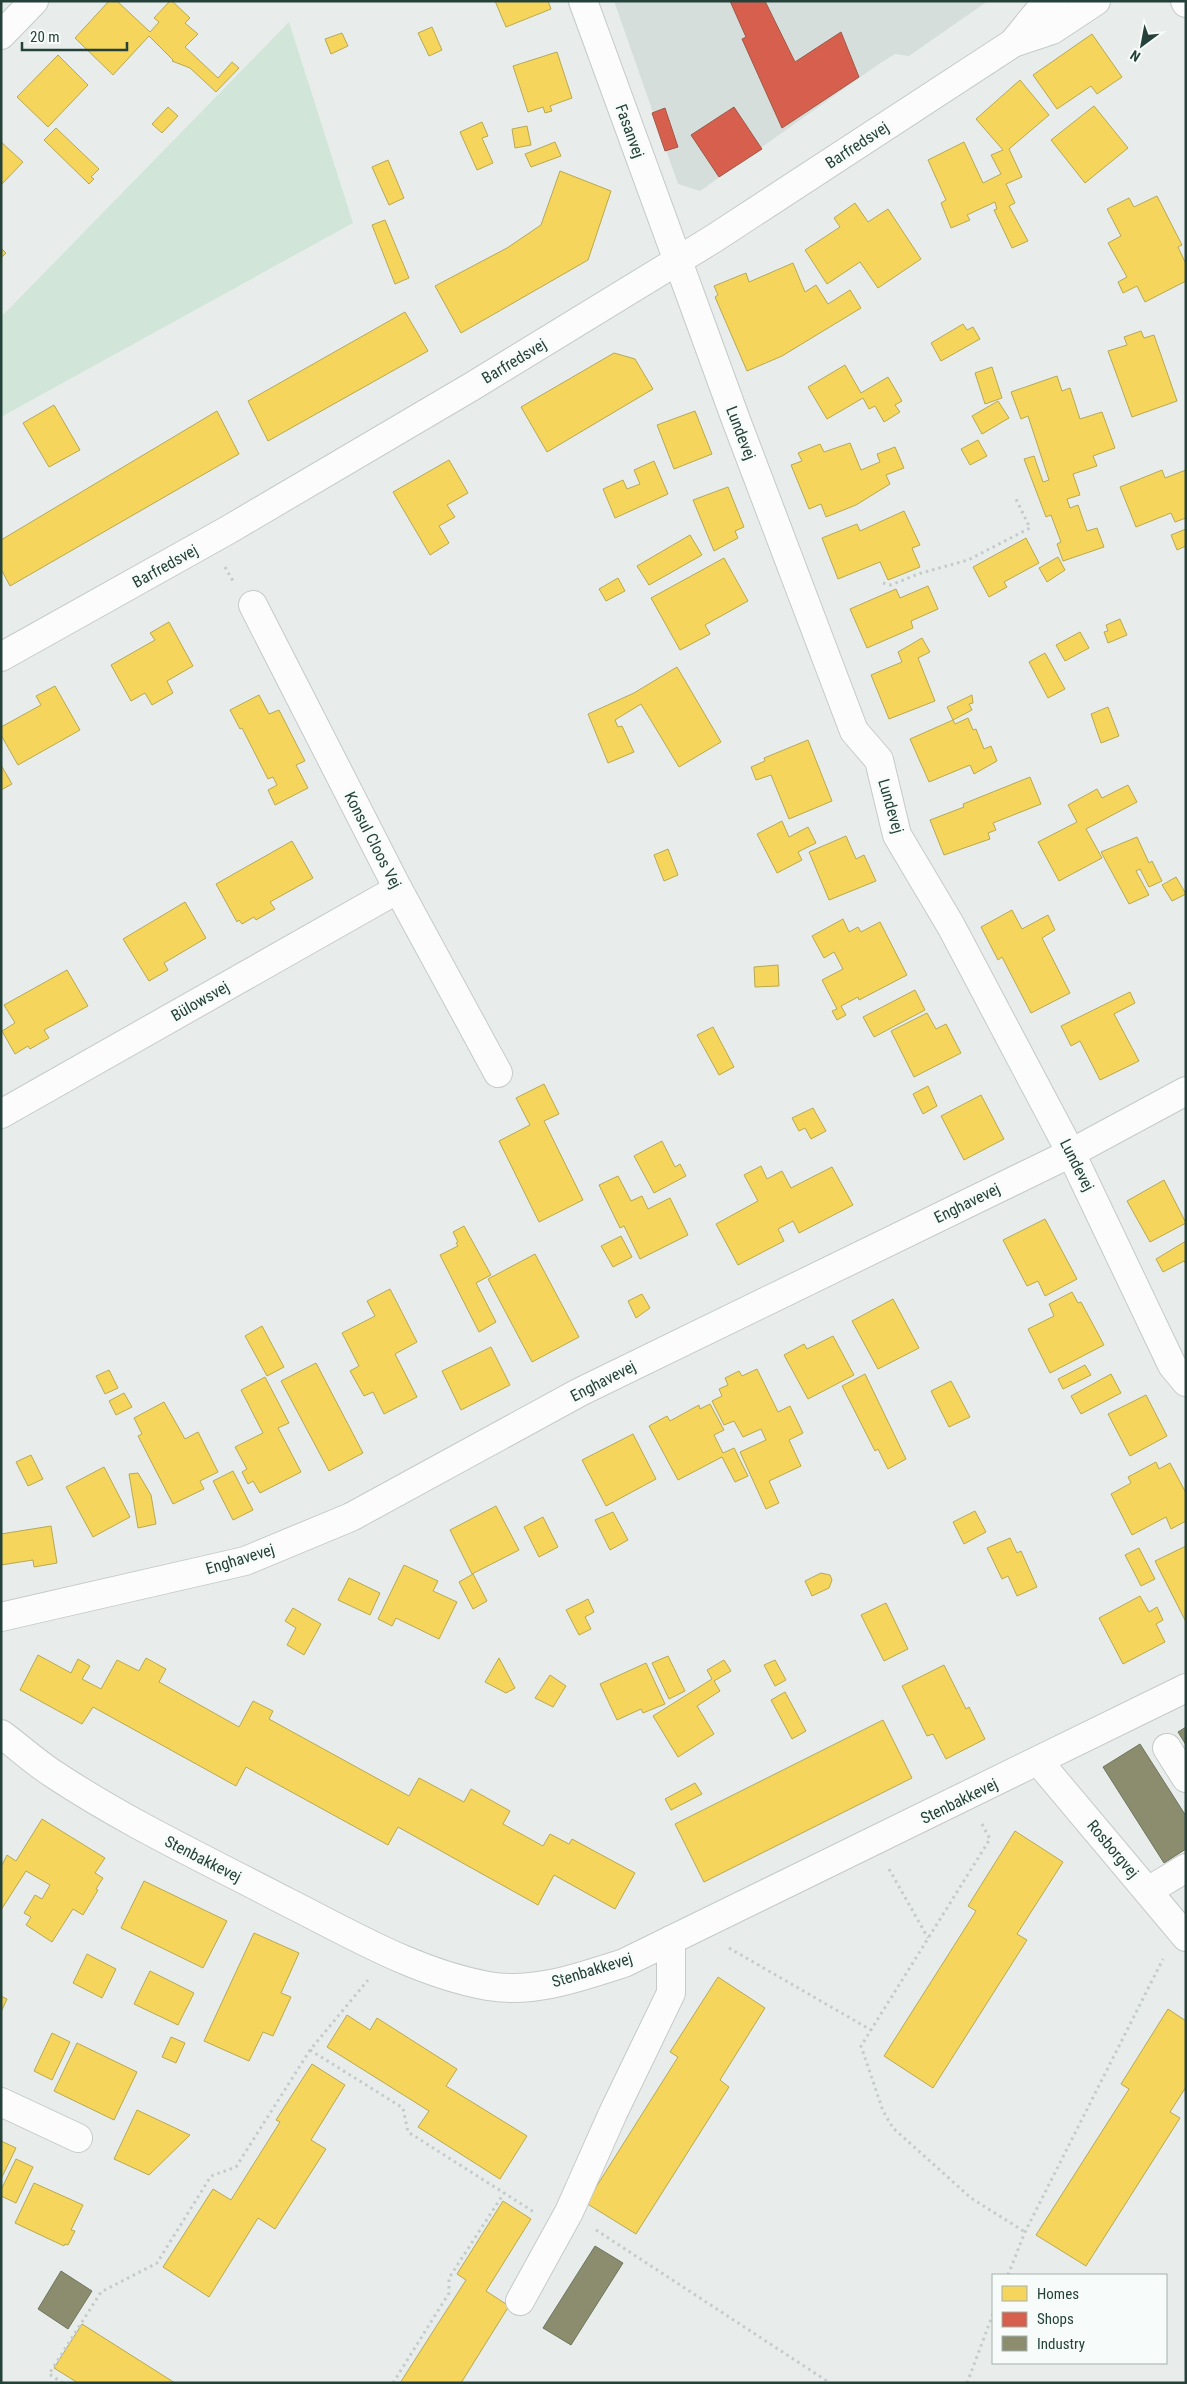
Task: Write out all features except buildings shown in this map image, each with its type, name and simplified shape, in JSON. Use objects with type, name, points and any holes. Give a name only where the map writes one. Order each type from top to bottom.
[{"type":"street","points":[[1,35],[34,1]]},
{"type":"street","name":"Barfredsvej","points":[[1013,43],[1039,11],[1054,1]]},
{"type":"street","name":"Barfredsvej","points":[[1,657],[313,482],[677,262],[1013,43],[1052,30],[1096,1]]},
{"type":"street","name":"Fasanvej","points":[[584,2],[677,262]]},
{"type":"street","name":"Lundevej","points":[[677,262],[854,731],[879,760],[898,835],[951,926],[1071,1153],[1172,1365],[1186,1382]]},
{"type":"street","name":"Konsul Cloos Vej","points":[[253,605],[398,888],[498,1073]]},
{"type":"street","name":"Bülowsvej","points":[[1,1114],[398,888]]},
{"type":"street","name":"Enghavevej","points":[[1,1617],[245,1561],[351,1518],[580,1392],[1071,1153],[1186,1090]]},
{"type":"street","name":"Stenbakkevej","points":[[1,1734],[54,1774],[138,1825],[390,1954],[439,1973],[488,1986],[527,1989],[574,1979],[624,1963],[1039,1762],[1186,1688]]},
{"type":"street","points":[[1167,1748],[1186,1778]]},
{"type":"street","name":"Rosborgvej","points":[[1039,1762],[1182,1933]]},
{"type":"street","points":[[1148,1891],[1186,1868]]},
{"type":"street","points":[[520,2301],[564,2220],[671,1994],[670,1940]]},
{"type":"street","points":[[1,2102],[78,2138]]},
{"type":"path","points":[[883,583],[891,585],[918,574],[968,560],[1030,528],[1016,499]]},
{"type":"path","points":[[210,541],[240,593],[253,605]]},
{"type":"path","points":[[968,1796],[990,1839],[861,2046],[883,2111],[893,2128],[971,2198],[1025,2232]]},
{"type":"path","points":[[873,1842],[928,1938]]},
{"type":"path","points":[[696,1928],[871,2030]]},
{"type":"path","points":[[1008,2274],[1025,2232],[1182,1933]]},
{"type":"path","points":[[61,2382],[49,2374],[101,2292],[157,2263],[211,2176],[236,2168],[310,2050],[390,1954]]},
{"type":"path","points":[[310,2050],[403,2108],[408,2132],[504,2193],[564,2220],[830,2383]]},
{"type":"path","points":[[393,2383],[449,2293],[449,2278],[504,2193]]},
{"type":"path","points":[[967,2383],[992,2317]]},
{"type":"shaded area","points":[[614,1],[988,1],[909,56],[895,54],[879,64],[700,191],[678,184]]},
{"type":"green space","points":[[289,22],[353,223],[1,417],[1,317]]}]
